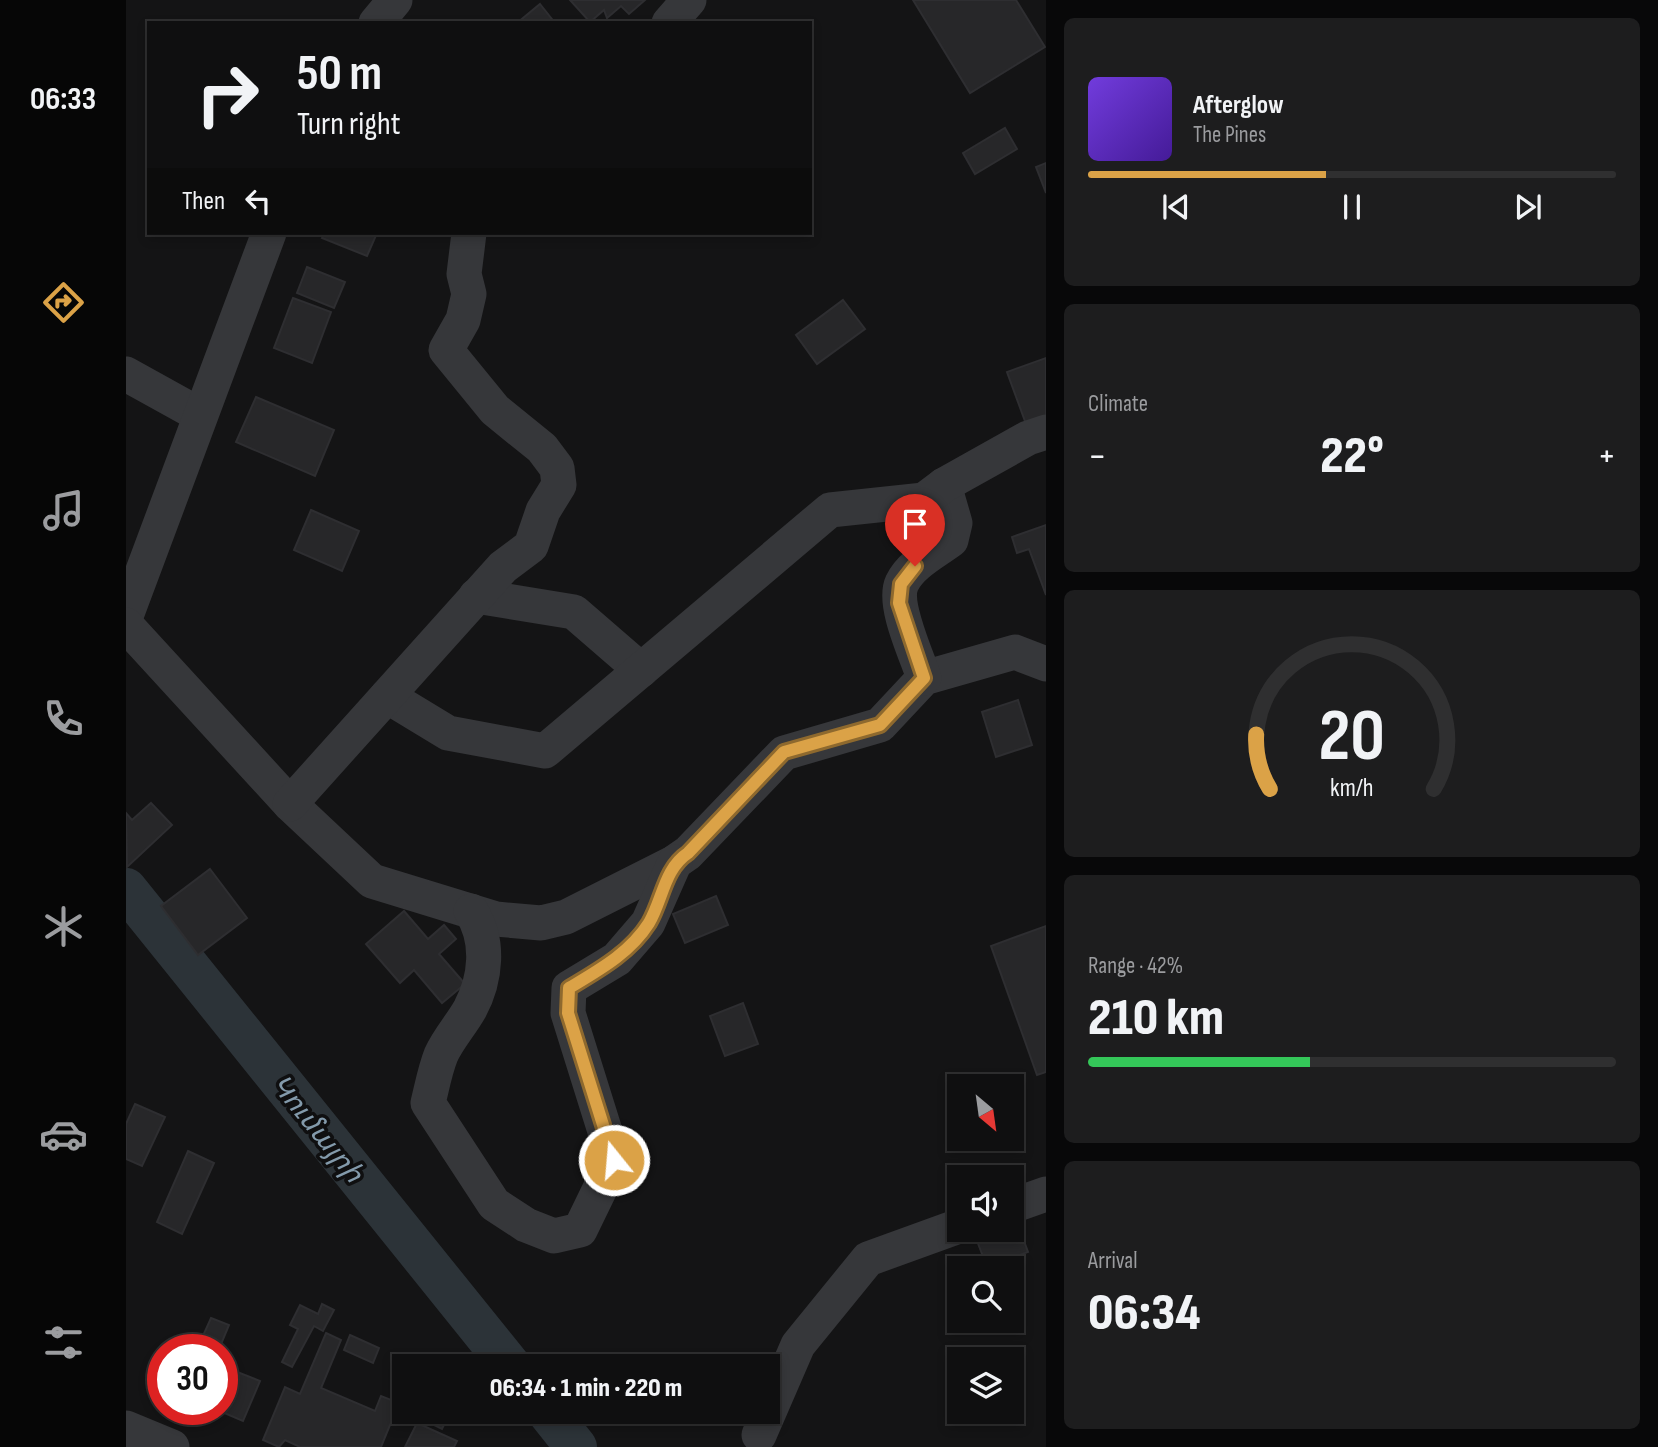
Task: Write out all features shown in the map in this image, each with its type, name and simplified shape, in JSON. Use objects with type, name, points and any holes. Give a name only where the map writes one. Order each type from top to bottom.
[{"type":"street","points":[[378,21],[395,0]]},
{"type":"street","points":[[672,21],[689,0]]},
{"type":"street","points":[[126,616],[268,235]]},
{"type":"street","points":[[290,804],[503,567],[531,546],[543,511],[559,485],[557,468],[542,448],[495,410],[446,350],[463,320],[466,307],[468,294],[464,274],[469,235]]},
{"type":"street","points":[[126,374],[200,415]]},
{"type":"street","points":[[387,696],[448,733],[545,751],[830,510],[924,500],[944,485],[1028,438],[1045,432]]},
{"type":"street","points":[[924,678],[899,603],[901,584],[915,566],[951,540],[955,523],[944,485]]},
{"type":"street","points":[[477,596],[574,612],[641,670]]},
{"type":"street","points":[[126,625],[290,804],[372,881],[471,911],[522,923],[541,923],[566,917],[675,862],[688,853],[784,752],[880,725],[924,678],[1015,652],[1045,664]]},
{"type":"street","points":[[471,911],[484,943],[484,966],[470,1009],[441,1056],[428,1103],[495,1204],[526,1225],[554,1236],[580,1230],[614,1160],[568,1013],[569,988],[617,959],[649,923],[675,862]]},
{"type":"street","points":[[1024,1202],[1045,1194]]},
{"type":"street","points":[[759,1435],[798,1345],[869,1259],[947,1230]]},
{"type":"street","points":[[126,1428],[172,1447]]},
{"type":"building","points":[[570,0],[645,0],[629,14],[621,6],[607,18],[604,10],[589,21]]},
{"type":"building","points":[[913,0],[1016,0],[1045,47],[970,93]]},
{"type":"building","points":[[540,4],[553,21],[519,21]]},
{"type":"building","points":[[1005,128],[1017,149],[975,174],[963,153]]},
{"type":"building","points":[[1046,163],[1046,193],[1036,167]]},
{"type":"building","points":[[324,235],[376,235],[367,256],[322,238]]},
{"type":"building","points":[[307,267],[345,282],[334,308],[297,293]]},
{"type":"building","points":[[293,298],[331,312],[312,363],[274,348]]},
{"type":"building","points":[[843,300],[865,329],[817,364],[796,335]]},
{"type":"building","points":[[1046,358],[1046,417],[1026,424],[1007,372]]},
{"type":"building","points":[[256,397],[334,430],[315,476],[236,442]]},
{"type":"building","points":[[311,510],[359,531],[342,571],[294,550]]},
{"type":"building","points":[[1046,525],[1046,595],[1029,549],[1017,553],[1012,537]]},
{"type":"building","points":[[1018,700],[1032,745],[996,757],[982,712]]},
{"type":"building","points":[[151,803],[172,825],[127,867],[126,813],[132,820]]},
{"type":"building","points":[[210,869],[247,918],[198,955],[161,906]]},
{"type":"building","points":[[716,896],[728,925],[685,943],[673,914]]},
{"type":"building","points":[[404,911],[428,939],[444,925],[456,939],[439,954],[465,984],[442,1003],[414,970],[400,983],[366,944]]},
{"type":"building","points":[[1046,926],[1046,1072],[1037,1075],[991,946]]},
{"type":"building","points":[[743,1003],[758,1044],[725,1056],[710,1016]]},
{"type":"building","points":[[135,1104],[165,1117],[142,1166],[126,1159],[126,1124]]},
{"type":"building","points":[[188,1151],[214,1163],[182,1234],[157,1222]]},
{"type":"building","points":[[1024,1241],[1028,1252],[1017,1256],[983,1256],[977,1242]]},
{"type":"building","points":[[322,1304],[334,1310],[323,1331],[314,1326],[292,1367],[282,1362],[298,1329],[290,1325],[300,1305],[318,1314]]},
{"type":"building","points":[[211,1318],[229,1325],[225,1334],[204,1334]]},
{"type":"building","points":[[326,1333],[341,1340],[321,1388],[375,1411],[381,1396],[392,1400],[392,1420],[381,1447],[300,1447],[285,1440],[279,1447],[263,1440],[285,1387],[300,1394]]},
{"type":"building","points":[[350,1335],[379,1348],[373,1363],[344,1350]]},
{"type":"building","points":[[238,1372],[260,1381],[243,1421],[238,1419]]},
{"type":"building","points":[[416,1424],[457,1441],[454,1447],[405,1447]]},
{"type":"building","points":[[432,1424],[444,1424],[442,1429]]},
{"type":"waterway","name":"Կումայրի","points":[[126,889],[501,1354]]},
{"type":"waterway","name":"Կումայրի","points":[[558,1424],[576,1447]]},
{"type":"route","points":[[614,1160],[568,1013],[569,988],[617,959],[649,923],[675,862],[688,853],[784,752],[880,725],[924,678],[899,603],[901,584],[915,566]]}]
